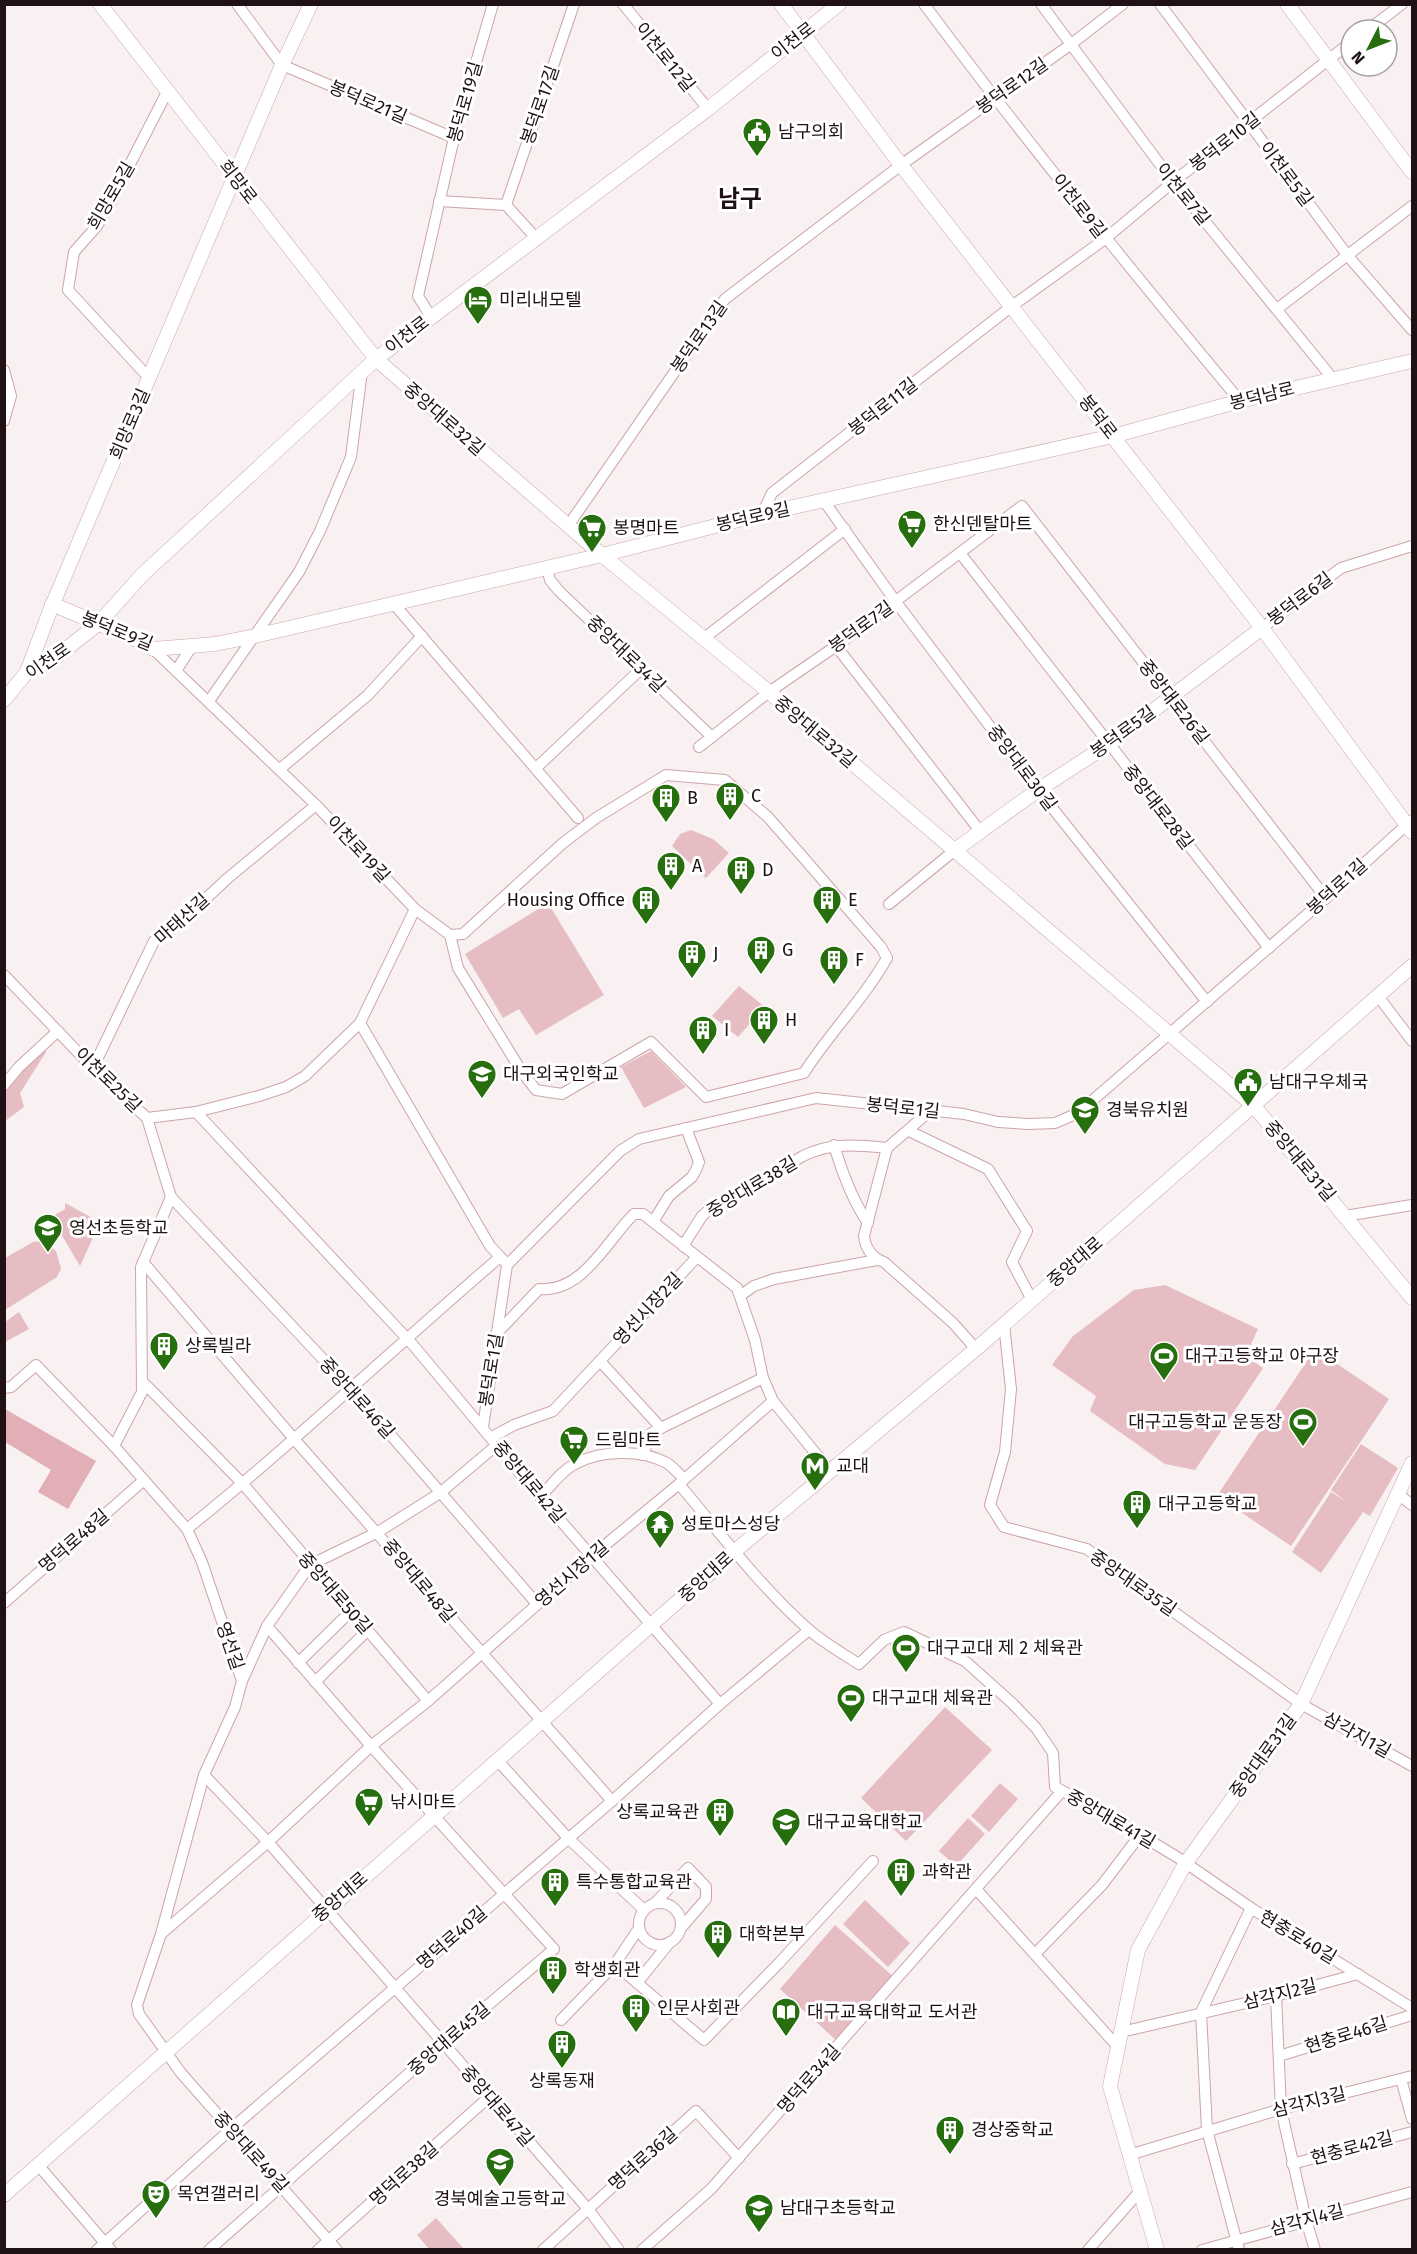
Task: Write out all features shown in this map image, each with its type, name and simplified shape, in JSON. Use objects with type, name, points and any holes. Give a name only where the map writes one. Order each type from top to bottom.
[{"type":"street","name":"희망로","points":[[100,4],[376,359]]},
{"type":"street","points":[[237,4],[282,65]]},
{"type":"street","points":[[234,176],[311,4]]},
{"type":"street","name":"봉덕로19길","points":[[431,316],[418,296],[454,138],[493,4]]},
{"type":"street","name":"봉덕로17길","points":[[506,205],[574,4]]},
{"type":"street","name":"이천로12길","points":[[623,4],[708,109]]},
{"type":"street","name":"봉덕로","points":[[781,4],[901,165],[1262,628],[1411,826]]},
{"type":"street","name":"이천로","points":[[4,700],[27,672],[56,657],[99,623],[142,575],[362,370],[708,109],[839,4]]},
{"type":"street","name":"이천로9길","points":[[924,4],[994,99],[1105,239],[1240,401]]},
{"type":"street","name":"이천로7길","points":[[1041,4],[1173,182],[1333,379]]},
{"type":"street","name":"봉덕로12길","points":[[901,165],[1070,45],[1123,4]]},
{"type":"street","name":"이천로5길","points":[[1160,4],[1348,256],[1413,330]]},
{"type":"street","points":[[1287,4],[1413,172]]},
{"type":"street","points":[[1384,18],[1402,4]]},
{"type":"street","name":"봉덕로10길","points":[[1012,306],[1105,239],[1173,182],[1339,51]]},
{"type":"street","name":"봉덕로21길","points":[[282,65],[454,138]]},
{"type":"street","name":"희망로5길","points":[[150,379],[68,290],[74,252],[97,226],[167,92]]},
{"type":"street","name":"봉덕로13길","points":[[568,526],[725,299],[901,165]]},
{"type":"street","name":"희망로3길","points":[[27,672],[52,604],[150,379],[234,176]]},
{"type":"street","points":[[439,201],[506,205],[536,238]]},
{"type":"street","points":[[1277,309],[1413,206]]},
{"type":"street","name":"봉덕로11길","points":[[762,514],[772,493],[1012,306]]},
{"type":"street","name":"중앙대로32길","points":[[376,359],[602,555],[769,692],[1254,1106]]},
{"type":"street","name":"봉덕남로","points":[[1113,436],[1240,401],[1413,361]]},
{"type":"street","points":[[4,370],[11,396],[4,421]]},
{"type":"street","points":[[209,700],[299,572],[320,531],[351,457],[362,370]]},
{"type":"street","name":"봉덕로9길","points":[[52,604],[153,649],[192,646],[255,636],[548,568],[762,514],[1113,436]]},
{"type":"street","name":"중앙대로30길","points":[[824,501],[896,602],[1038,790],[1207,1002]]},
{"type":"street","name":"봉덕로7길","points":[[699,747],[769,692],[836,646],[1022,507]]},
{"type":"street","name":"중앙대로26길","points":[[1022,507],[1326,898]]},
{"type":"street","points":[[703,639],[845,529]]},
{"type":"street","name":"봉덕로6길","points":[[1262,628],[1341,568],[1411,550]]},
{"type":"street","name":"중앙대로28길","points":[[960,553],[1269,948]]},
{"type":"street","name":"중앙대로34길","points":[[548,568],[550,580],[559,591],[712,736]]},
{"type":"street","points":[[393,603],[578,818]]},
{"type":"street","name":"봉덕로5길","points":[[889,903],[980,831],[1109,744],[1262,628]]},
{"type":"street","points":[[280,769],[368,695],[422,636]]},
{"type":"street","points":[[176,670],[192,646]]},
{"type":"street","points":[[836,646],[980,831]]},
{"type":"street","name":"이천로19길","points":[[153,649],[316,804],[416,909],[450,935]]},
{"type":"street","points":[[536,768],[641,669]]},
{"type":"street","points":[[666,775],[725,780],[768,817],[881,947],[887,958],[872,985],[820,1048],[804,1073],[706,1096],[651,1042],[562,1094],[536,1090],[522,1072],[458,968],[450,935],[463,934],[563,843],[596,818],[666,775]]},
{"type":"street","name":"마태산길","points":[[93,1068],[153,941],[185,918],[228,878],[316,804]]},
{"type":"street","name":"봉덕로1길","points":[[483,1427],[497,1333],[504,1261],[620,1151],[639,1138],[816,1098],[964,1114],[998,1122],[1055,1123],[1078,1113],[1168,1033],[1411,826]]},
{"type":"street","points":[[147,1118],[196,1112],[286,1087],[305,1076],[360,1023],[416,909]]},
{"type":"street","name":"중앙대로","points":[[8,2189],[39,2166],[326,1909],[542,1723],[735,1551],[976,1349],[1413,966]]},
{"type":"street","name":"이천로25길","points":[[4,975],[93,1068],[147,1118],[171,1197]]},
{"type":"street","points":[[1378,996],[1413,1041]]},
{"type":"street","points":[[187,1529],[295,1440],[407,1337],[504,1261],[490,1246],[360,1023]]},
{"type":"street","points":[[4,1085],[19,1067],[58,1031]]},
{"type":"street","name":"중앙대로31길","points":[[1254,1106],[1413,1298]]},
{"type":"street","points":[[877,1260],[865,1245],[864,1236],[887,1148],[930,1111]]},
{"type":"street","name":"중앙대로42길","points":[[196,1112],[407,1337],[540,1497],[593,1555],[651,1626],[720,1704]]},
{"type":"street","points":[[653,1222],[669,1196],[692,1177],[696,1170],[699,1161],[686,1128]]},
{"type":"street","points":[[909,1131],[988,1169],[1027,1231],[1012,1263],[1032,1300]]},
{"type":"street","points":[[834,1145],[848,1184],[860,1211],[868,1222]]},
{"type":"street","name":"중앙대로38길","points":[[683,1246],[702,1216],[709,1210],[818,1148],[834,1145],[887,1148]]},
{"type":"street","points":[[114,1446],[142,1392],[141,1267],[171,1197]]},
{"type":"street","name":"중앙대로46길","points":[[171,1197],[350,1388],[537,1604]]},
{"type":"street","name":"중앙대로31길","points":[[1345,1216],[1413,1205]]},
{"type":"street","points":[[497,1333],[539,1289],[552,1290],[577,1277],[597,1258],[634,1214],[643,1214],[737,1288],[755,1340],[763,1378],[773,1401],[830,1471]]},
{"type":"street","name":"영선시장2길","points":[[242,1681],[267,1626],[310,1565],[378,1532],[440,1494],[514,1425],[553,1411],[697,1257]]},
{"type":"street","points":[[741,1295],[754,1286],[774,1279],[877,1260],[884,1262],[938,1309],[976,1349]]},
{"type":"street","name":"중앙대로48길","points":[[143,1262],[295,1440],[612,1801]]},
{"type":"street","name":"중앙대로35길","points":[[1004,1324],[1011,1389],[1005,1452],[990,1504],[1004,1527],[1087,1549],[1301,1704]]},
{"type":"street","name":"영선시장2길","points":[[600,1361],[661,1428]]},
{"type":"street","name":"영선길","points":[[4,1388],[12,1387],[36,1365],[114,1446],[187,1529],[202,1562],[242,1681],[235,1707],[204,1775],[161,1934],[137,2005],[139,2014]]},
{"type":"street","points":[[540,1497],[575,1464],[591,1458],[612,1455],[636,1453],[643,1455],[650,1434],[763,1378]]},
{"type":"street","name":"중앙대로50길","points":[[142,1381],[243,1484],[428,1701]]},
{"type":"street","name":"영선시장1길","points":[[161,1934],[268,1842],[371,1746],[428,1701],[593,1555],[773,1401]]},
{"type":"street","name":"중앙대로41길","points":[[643,1455],[669,1464],[735,1551],[784,1607],[809,1630],[859,1664],[884,1640],[904,1632],[965,1661],[987,1679],[1036,1728],[1053,1753],[1055,1786],[1077,1797],[1185,1864]]},
{"type":"street","name":"중앙대로31길","points":[[1157,2250],[1110,2086],[1138,1950],[1185,1864],[1301,1704],[1413,1463]]},
{"type":"street","name":"명덕로48길","points":[[4,1602],[144,1480]]},
{"type":"street","points":[[1398,1494],[1413,1505]]},
{"type":"street","points":[[298,1663],[350,1612]]},
{"type":"street","points":[[267,1626],[371,1746]]},
{"type":"street","name":"명덕로40길","points":[[104,2247],[231,2129],[612,1801],[720,1704],[809,1630]]},
{"type":"street","points":[[315,1682],[367,1631]]},
{"type":"street","name":"삼각지1길","points":[[1301,1704],[1413,1766]]},
{"type":"street","name":"중앙대로45길","points":[[209,2250],[442,2044],[554,1949],[371,1746]]},
{"type":"street","points":[[498,1761],[568,1838],[644,1910]]},
{"type":"street","points":[[204,1775],[268,1842],[326,1909]]},
{"type":"street","name":"명덕로34길","points":[[642,2250],[711,2189],[1062,1791]]},
{"type":"street","points":[[1035,1954],[1102,1885],[1140,1835]]},
{"type":"street","points":[[615,1964],[704,2040],[873,1861]]},
{"type":"street","name":"현충로40길","points":[[1185,1864],[1251,1908],[1413,2008]]},
{"type":"street","points":[[636,1983],[706,1899],[706,1887],[688,1868],[655,1903],[644,1910],[639,1922],[639,1928],[646,1939],[652,1943],[670,1942]]},
{"type":"street","points":[[976,1889],[1118,2047]]},
{"type":"street","points":[[655,1903],[669,1904],[674,1908],[679,1914],[681,1928]]},
{"type":"street","points":[[1237,2244],[1207,2130],[1201,2012],[1251,1908]]},
{"type":"street","name":"중앙대로47길","points":[[326,1909],[588,2209],[620,2250]]},
{"type":"street","points":[[561,2020],[615,1964],[639,1928]]},
{"type":"street","name":"삼각지2길","points":[[1121,2032],[1276,1996],[1358,1974]]},
{"type":"street","name":"현충로46길","points":[[1276,1996],[1281,2109],[1292,2164],[1315,2250]]},
{"type":"street","name":"중앙대로49길","points":[[139,2014],[181,2073],[337,2250]]},
{"type":"street","name":"현충로46길","points":[[1279,2056],[1413,2015]]},
{"type":"street","name":"삼각지3길","points":[[1130,2155],[1281,2109],[1413,2076]]},
{"type":"street","name":"현충로42길","points":[[1401,2079],[1413,2119]]},
{"type":"street","name":"명덕로38길","points":[[318,2250],[489,2097]]},
{"type":"street","name":"명덕로36길","points":[[543,2250],[696,2110],[739,2158]]},
{"type":"street","name":"현충로42길","points":[[1292,2164],[1413,2132]]},
{"type":"street","points":[[39,2166],[104,2247]]},
{"type":"street","points":[[1088,2250],[1140,2191]]},
{"type":"street","name":"삼각지4길","points":[[1202,2250],[1237,2244],[1306,2220],[1413,2192]]},
{"type":"shaded area","points":[[691,830],[713,839],[729,853],[706,878],[672,846],[680,834]]},
{"type":"shaded area","points":[[548,903],[604,995],[536,1035],[519,1009],[503,1018],[465,954]]},
{"type":"shaded area","points":[[739,986],[765,1007],[738,1037],[712,1016]]},
{"type":"shaded area","points":[[41,1046],[46,1052],[20,1093],[24,1107],[5,1121],[5,1085]]},
{"type":"shaded area","points":[[651,1051],[686,1087],[644,1108],[621,1067]]},
{"type":"shaded area","points":[[65,1203],[100,1222],[80,1266],[51,1217],[65,1209]]},
{"type":"shaded area","points":[[42,1241],[56,1251],[61,1269],[57,1277],[5,1310],[5,1258],[33,1242]]},
{"type":"shaded area","name":"대구고등학교 야구장","points":[[1165,1285],[1258,1329],[1251,1344],[1249,1358],[1263,1368],[1195,1470],[1165,1464],[1090,1411],[1096,1396],[1052,1365],[1073,1336],[1134,1290]]},
{"type":"shaded area","points":[[19,1312],[29,1329],[5,1342],[5,1322]]},
{"type":"shaded area","name":"대구고등학교 운동장","points":[[1315,1349],[1389,1399],[1291,1546],[1217,1496]]},
{"type":"shaded area","points":[[5,1409],[96,1461],[68,1509],[38,1492],[51,1470],[5,1442]]},
{"type":"shaded area","points":[[1361,1444],[1398,1468],[1370,1516],[1363,1512],[1321,1573],[1292,1552],[1331,1492],[1347,1502],[1331,1490]]},
{"type":"shaded area","points":[[945,1707],[992,1750],[906,1841],[861,1798]]},
{"type":"shaded area","points":[[1000,1783],[1018,1799],[989,1832],[971,1816]]},
{"type":"shaded area","points":[[968,1818],[985,1834],[956,1866],[939,1851]]},
{"type":"shaded area","points":[[865,1900],[910,1943],[888,1967],[843,1924]]},
{"type":"shaded area","points":[[835,1925],[896,1979],[839,2043],[780,1989]]},
{"type":"shaded area","points":[[436,2218],[464,2249],[429,2249],[417,2235]]},
{"type":"place","name":"남구의회","points":[[757,158]]},
{"type":"place","name":"미리내모텔","points":[[478,326]]},
{"type":"place","name":"한신덴탈마트","points":[[912,550]]},
{"type":"place","name":"봉명마트","points":[[592,554]]},
{"type":"place","name":"C","points":[[730,822]]},
{"type":"place","name":"B","points":[[666,824]]},
{"type":"place","name":"A","points":[[671,892]]},
{"type":"place","name":"D","points":[[741,896]]},
{"type":"place","name":"Housing Office","points":[[646,926]]},
{"type":"place","name":"E","points":[[827,926]]},
{"type":"place","name":"G","points":[[761,976]]},
{"type":"place","name":"J","points":[[692,980]]},
{"type":"place","name":"F","points":[[834,986]]},
{"type":"place","name":"H","points":[[764,1046]]},
{"type":"place","name":"I","points":[[703,1056]]},
{"type":"place","name":"대구외국인학교","points":[[482,1100]]},
{"type":"place","name":"남대구우체국","points":[[1248,1108]]},
{"type":"place","name":"경북유치원","points":[[1085,1136]]},
{"type":"place","name":"영선초등학교","points":[[48,1254]]},
{"type":"place","name":"상록빌라","points":[[164,1372]]},
{"type":"place","name":"대구고등학교 야구장","points":[[1164,1382]]},
{"type":"place","name":"대구고등학교 운동장","points":[[1303,1448]]},
{"type":"place","name":"드림마트","points":[[574,1466]]},
{"type":"place","name":"교대","points":[[815,1492]]},
{"type":"place","name":"대구고등학교","points":[[1137,1530]]},
{"type":"place","name":"성토마스성당","points":[[660,1550]]},
{"type":"place","name":"대구교대 제 2 체육관","points":[[906,1674]]},
{"type":"place","name":"대구교대 체육관","points":[[851,1724]]},
{"type":"place","name":"낚시마트","points":[[369,1828]]},
{"type":"place","name":"상록교육관","points":[[720,1838]]},
{"type":"place","name":"대구교육대학교","points":[[786,1848]]},
{"type":"place","name":"과학관","points":[[901,1898]]},
{"type":"place","name":"특수통합교육관","points":[[555,1908]]},
{"type":"place","name":"대학본부","points":[[718,1960]]},
{"type":"place","name":"학생회관","points":[[553,1996]]},
{"type":"place","name":"인문사회관","points":[[636,2034]]},
{"type":"place","name":"대구교육대학교 도서관","points":[[786,2038]]},
{"type":"place","name":"상록동재","points":[[562,2070]]},
{"type":"place","name":"경상중학교","points":[[950,2156]]},
{"type":"place","name":"경북예술고등학교","points":[[500,2188]]},
{"type":"place","name":"목연갤러리","points":[[156,2220]]},
{"type":"place","name":"남대구초등학교","points":[[759,2234]]},
{"type":"district","name":"남구","points":[[740,199]]}]
